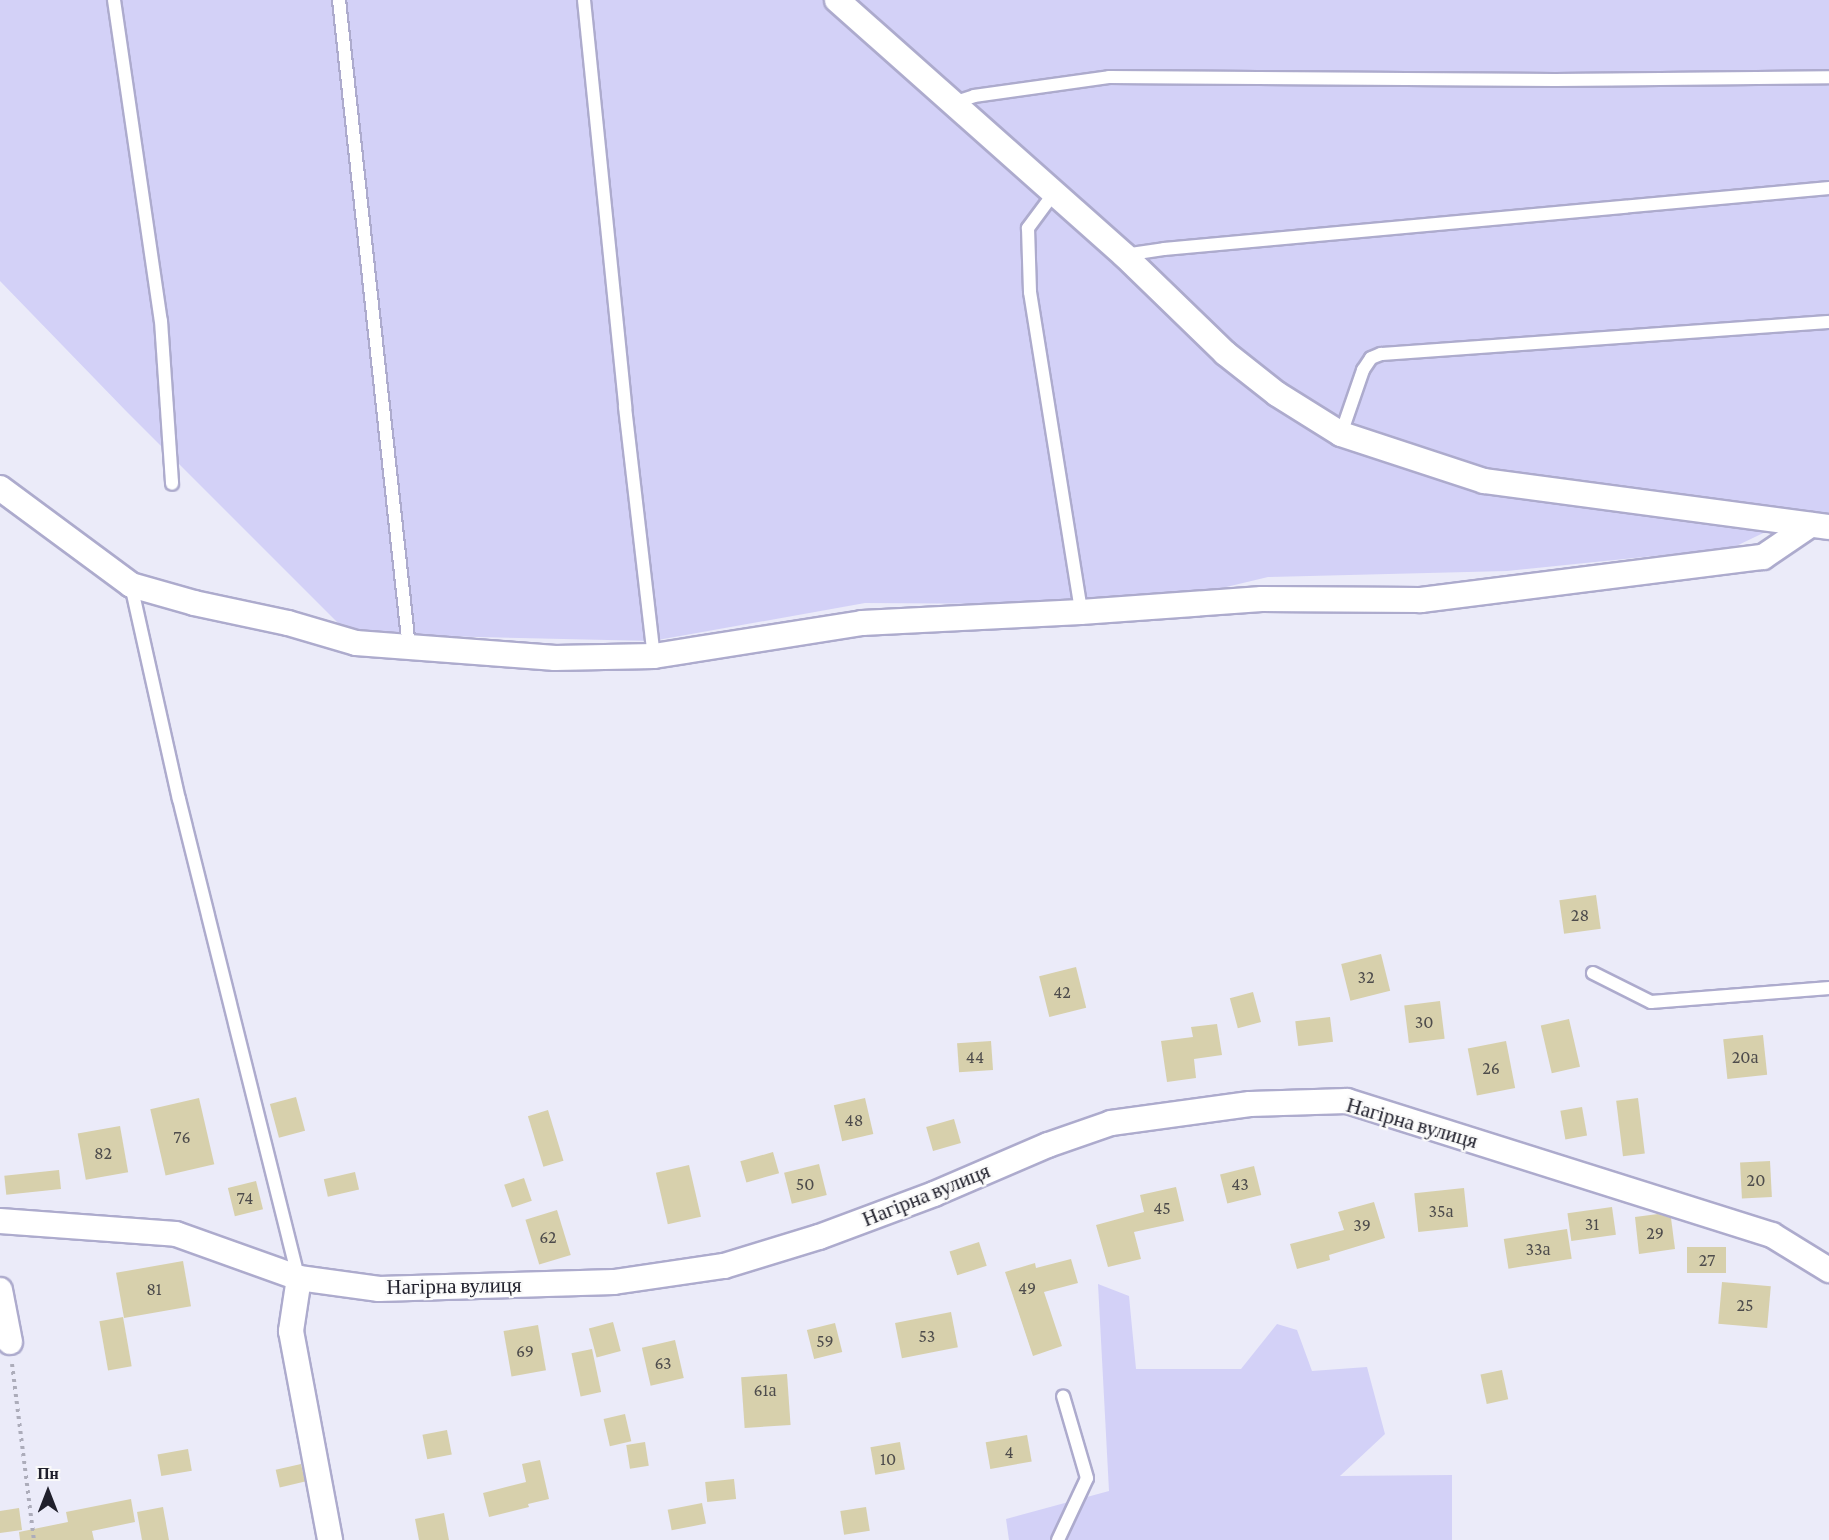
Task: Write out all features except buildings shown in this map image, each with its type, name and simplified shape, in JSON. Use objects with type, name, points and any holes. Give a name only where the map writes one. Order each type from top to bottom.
[{"type":"street","points":[[837,0],[1124,255],[1225,353],[1277,394],[1341,434],[1484,481],[1819,526]]},
{"type":"street","points":[[0,488],[132,585],[194,603],[288,623],[356,643],[555,658],[654,656],[862,623],[1081,612],[1262,599],[1420,600],[1763,557],[1819,526]]},
{"type":"street","name":"Нагірна вулиця","points":[[0,1221],[176,1234],[299,1278],[379,1289],[614,1282],[724,1266],[819,1237],[934,1194],[1048,1145],[1111,1123],[1250,1104],[1347,1101],[1772,1235],[1829,1270]]},
{"type":"street","points":[[299,1278],[291,1331],[330,1540]]},
{"type":"street","points":[[0,1290],[10,1342]]},
{"type":"lane","points":[[114,0],[161,321],[172,484]]},
{"type":"lane","points":[[339,0],[409,648]]},
{"type":"lane","points":[[584,0],[625,407],[654,656]]},
{"type":"lane","points":[[953,103],[974,96],[1108,77],[1555,80],[1829,76]]},
{"type":"lane","points":[[1124,255],[1164,249],[1829,188]]},
{"type":"lane","points":[[1054,193],[1029,228],[1030,283],[1048,418],[1081,612]]},
{"type":"lane","points":[[1341,434],[1363,370],[1371,358],[1381,354],[1829,322]]},
{"type":"lane","points":[[132,585],[179,799],[299,1278]]},
{"type":"lane","points":[[1593,973],[1651,1002],[1829,988]]},
{"type":"lane","points":[[1058,1540],[1087,1478],[1063,1396]]},
{"type":"path","points":[[10,1342],[34,1540]]},
{"type":"shaded area","points":[[0,0],[1829,0],[1829,514],[1805,513],[1732,548],[1507,571],[1268,577],[1151,605],[865,603],[652,641],[349,634],[0,281]]},
{"type":"shaded area","points":[[1098,1284],[1129,1296],[1136,1369],[1241,1369],[1277,1324],[1297,1330],[1312,1371],[1367,1367],[1385,1434],[1340,1476],[1452,1475],[1452,1540],[1009,1540],[1006,1519],[1109,1491]]}]
